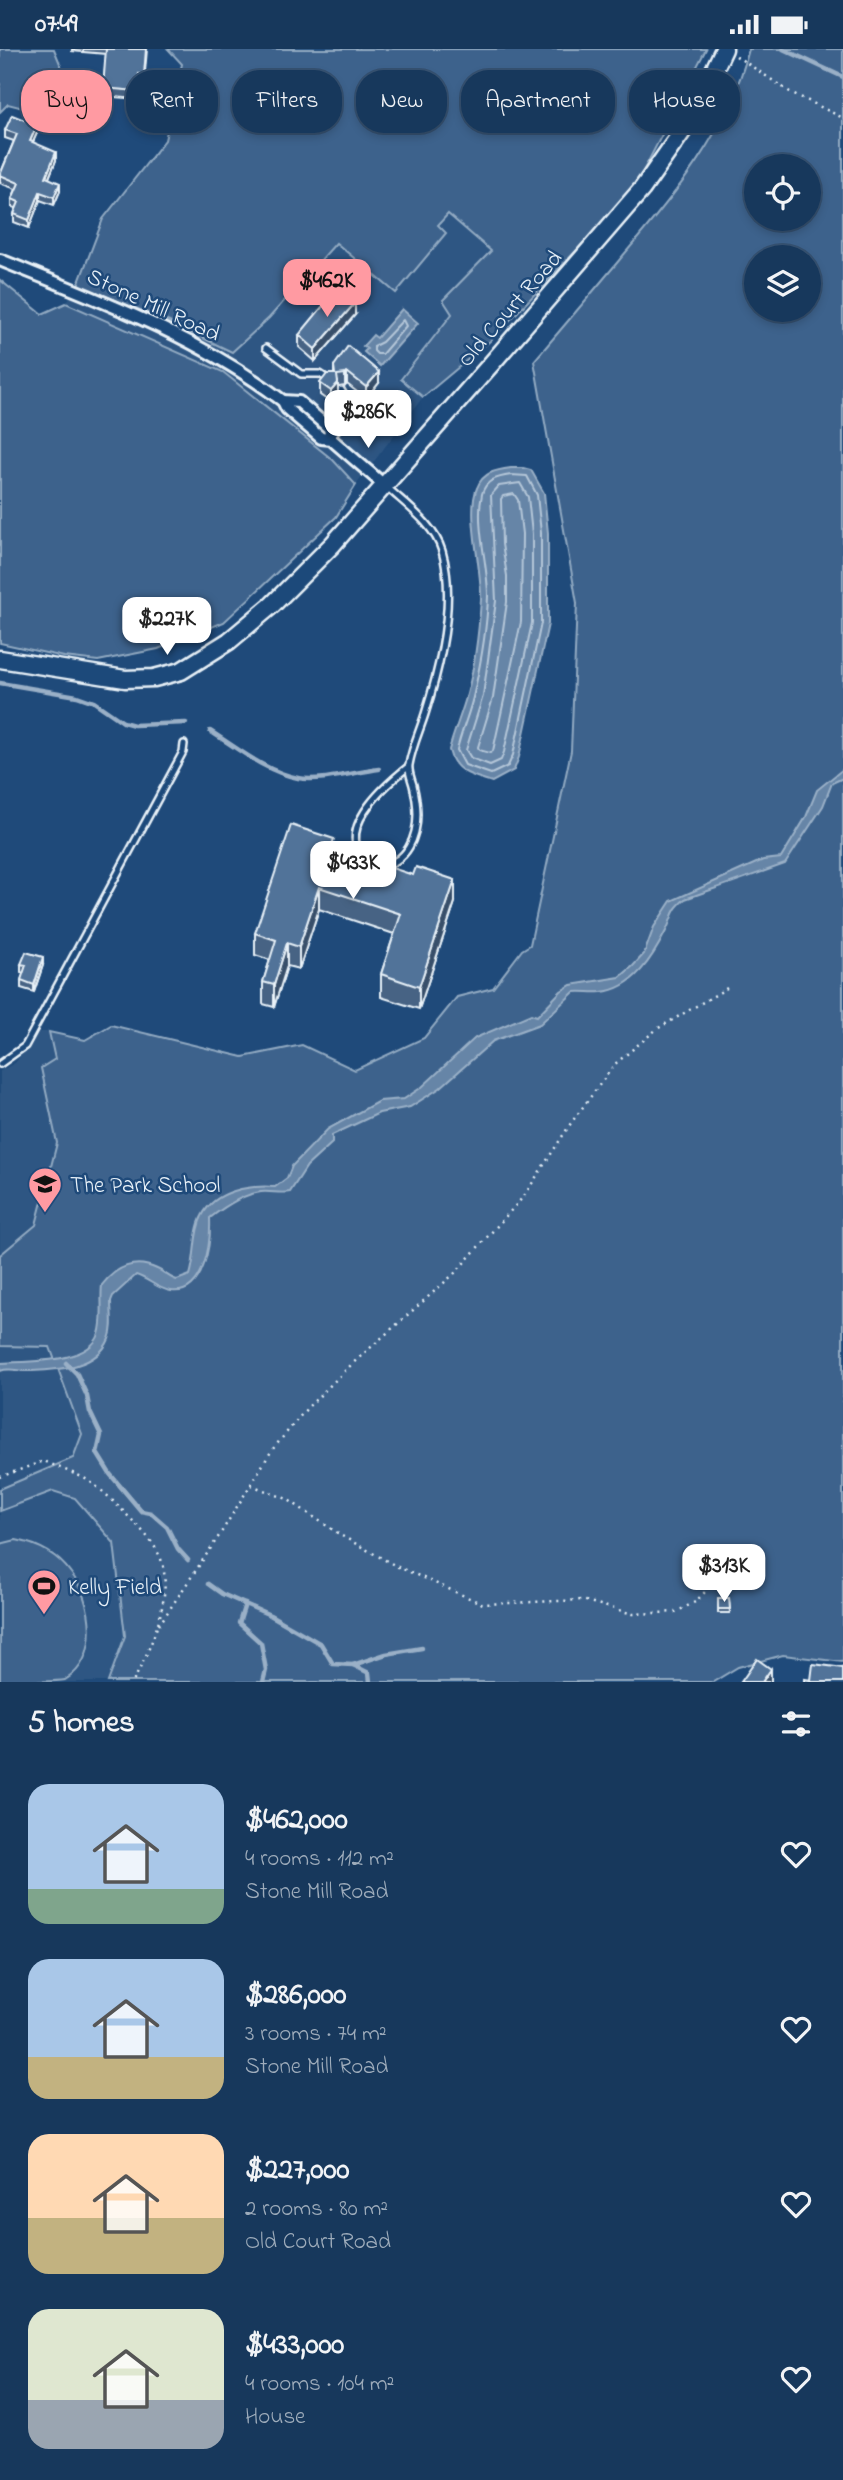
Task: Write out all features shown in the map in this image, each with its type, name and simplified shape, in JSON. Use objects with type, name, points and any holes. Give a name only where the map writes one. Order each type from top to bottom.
[{"type":"main road","name":"Old Court Road","points":[[0,659],[125,679],[155,678],[181,671],[229,641],[271,605],[332,544],[492,363],[660,166],[691,119],[724,49]]},
{"type":"street","name":"Stone Mill Road","points":[[0,260],[176,333],[212,352],[283,401],[287,409],[321,438],[331,439],[384,485]]},
{"type":"lane","points":[[266,348],[301,374],[320,374],[331,381]]},
{"type":"lane","points":[[331,439],[347,405],[341,390]]},
{"type":"lane","points":[[384,485],[425,522],[438,538],[446,574],[442,656],[408,767],[418,806],[417,826],[409,847],[399,860],[388,866],[376,866],[359,854],[355,843],[356,831],[378,793],[408,767]]},
{"type":"lane","points":[[0,1064],[25,1046],[183,752],[184,744]]},
{"type":"path","points":[[724,49],[790,92],[843,118]]},
{"type":"path","points":[[133,1682],[159,1625],[219,1536],[272,1450],[307,1408],[352,1364],[454,1274],[524,1196],[571,1123],[615,1064],[657,1029],[727,988]]},
{"type":"path","points":[[0,1477],[44,1461],[86,1479],[116,1504],[151,1540],[161,1559],[163,1604],[159,1625]]},
{"type":"path","points":[[251,1485],[287,1499],[342,1536],[396,1566],[483,1604],[582,1600],[633,1614],[643,1614],[676,1612],[695,1602],[705,1592]]},
{"type":"shaded area","points":[[0,49],[54,49],[63,70],[21,70],[21,107],[8,104],[0,112]]},
{"type":"shaded area","points":[[168,49],[706,49],[695,70],[629,70],[629,133],[663,133],[633,191],[490,341],[423,397],[401,379],[452,314],[443,300],[491,251],[448,214],[438,225],[446,233],[396,293],[336,243],[269,318],[232,352],[165,320],[78,285],[103,219],[165,140],[167,133],[218,133],[218,70],[181,70],[182,64]]},
{"type":"shaded area","points":[[749,49],[843,49],[843,1662],[783,1655],[738,1667],[713,1682],[108,1682],[125,1636],[114,1543],[75,1498],[53,1491],[0,1511],[0,1489],[73,1458],[82,1434],[50,1347],[0,1346],[0,1255],[36,1225],[57,1143],[41,1068],[55,1059],[49,1032],[85,1040],[111,1025],[243,1057],[302,1045],[355,1070],[424,1038],[457,997],[493,988],[522,950],[530,945],[571,751],[577,603],[534,361],[680,186],[714,134],[740,133],[740,79]]},
{"type":"shaded area","points":[[448,213],[491,251],[443,300],[452,314],[401,379],[423,397],[356,485],[333,460],[223,372],[66,303],[78,285],[165,320],[232,352],[269,318],[336,243],[438,225]]},
{"type":"shaded area","points":[[0,280],[42,314],[66,303],[223,372],[333,460],[356,485],[336,517],[224,622],[158,649],[98,661],[64,657],[0,643]]},
{"type":"shaded area","name":"The Park School","points":[[39,1032],[49,1032],[195,1667],[163,1682],[0,1682],[0,1071],[15,1063]]},
{"type":"shaded area","name":"Kelly Field","points":[[16,1540],[40,1547],[60,1561],[79,1585],[84,1599],[90,1629],[89,1644],[76,1671],[65,1680],[0,1682],[0,1544]]},
{"type":"water","points":[[402,309],[418,323],[380,366],[364,352],[367,349],[363,346],[373,335],[377,338]]},
{"type":"water","points":[[511,468],[531,470],[544,493],[548,533],[548,624],[519,757],[514,770],[492,782],[460,769],[449,750],[470,683],[479,623],[481,587],[474,526],[474,498],[486,475]]},
{"type":"water","points":[[843,769],[843,778],[832,783],[823,806],[785,864],[685,899],[675,911],[655,951],[633,978],[613,990],[574,992],[540,1024],[493,1041],[440,1088],[410,1107],[379,1113],[332,1135],[332,1143],[307,1166],[290,1192],[254,1193],[221,1210],[210,1218],[204,1265],[192,1285],[171,1291],[136,1275],[113,1296],[111,1335],[96,1356],[86,1362],[53,1370],[0,1371],[0,1363],[56,1359],[83,1351],[93,1344],[99,1334],[102,1316],[102,1285],[120,1269],[141,1264],[177,1280],[190,1275],[199,1223],[215,1200],[244,1188],[275,1187],[287,1178],[292,1166],[328,1129],[379,1101],[404,1099],[422,1087],[475,1038],[531,1014],[537,1016],[561,991],[571,985],[620,977],[644,954],[654,927],[671,901],[763,860],[781,858],[806,817],[817,790]]},
{"type":"building","points":[[106,49],[146,49],[144,70],[126,70],[126,90],[112,89],[112,70],[104,70]]},
{"type":"building","points":[[12,115],[21,119],[21,133],[34,133],[30,141],[56,152],[46,177],[60,183],[54,197],[40,192],[29,220],[14,214],[19,202],[12,199],[19,183],[0,175],[17,134],[5,130]]},
{"type":"building","points":[[337,289],[355,303],[315,349],[299,335]]},
{"type":"building","points":[[348,346],[379,372],[366,387],[347,372],[337,375],[338,383],[331,391],[320,383],[327,374],[335,374],[334,366]]},
{"type":"building","points":[[291,825],[334,839],[331,848],[413,875],[416,867],[455,880],[419,987],[381,974],[401,914],[319,887],[299,947],[287,943],[274,985],[263,982],[276,940],[255,933]]},
{"type":"building","points":[[26,952],[43,957],[34,985],[21,980],[26,965],[21,964]]},
{"type":"building","points":[[718,1598],[729,1598],[730,1609],[718,1609]]},
{"type":"building","points":[[757,1659],[771,1669],[762,1682],[741,1682]]},
{"type":"building","points":[[813,1664],[843,1668],[843,1682],[805,1682],[805,1679],[811,1680]]},
{"type":"waterway","points":[[783,49],[843,77]]},
{"type":"waterway","points":[[0,683],[77,696],[94,702],[123,722],[134,725],[186,723]]},
{"type":"waterway","points":[[210,731],[263,765],[298,778],[328,778],[379,769]]},
{"type":"waterway","points":[[66,1363],[77,1374],[87,1396],[90,1412],[101,1435],[97,1453],[110,1474],[141,1511],[151,1513],[167,1527],[178,1549],[188,1560]]},
{"type":"waterway","points":[[208,1584],[222,1594],[270,1615],[321,1644],[333,1664],[353,1665],[369,1673],[370,1682]]},
{"type":"waterway","points":[[245,1604],[239,1623],[261,1643],[266,1670],[263,1682]]},
{"type":"waterway","points":[[353,1665],[386,1654],[422,1648]]},
{"type":"place","name":"The Park School","points":[[45,1214]]},
{"type":"place","name":"Kelly Field","points":[[44,1616]]}]
